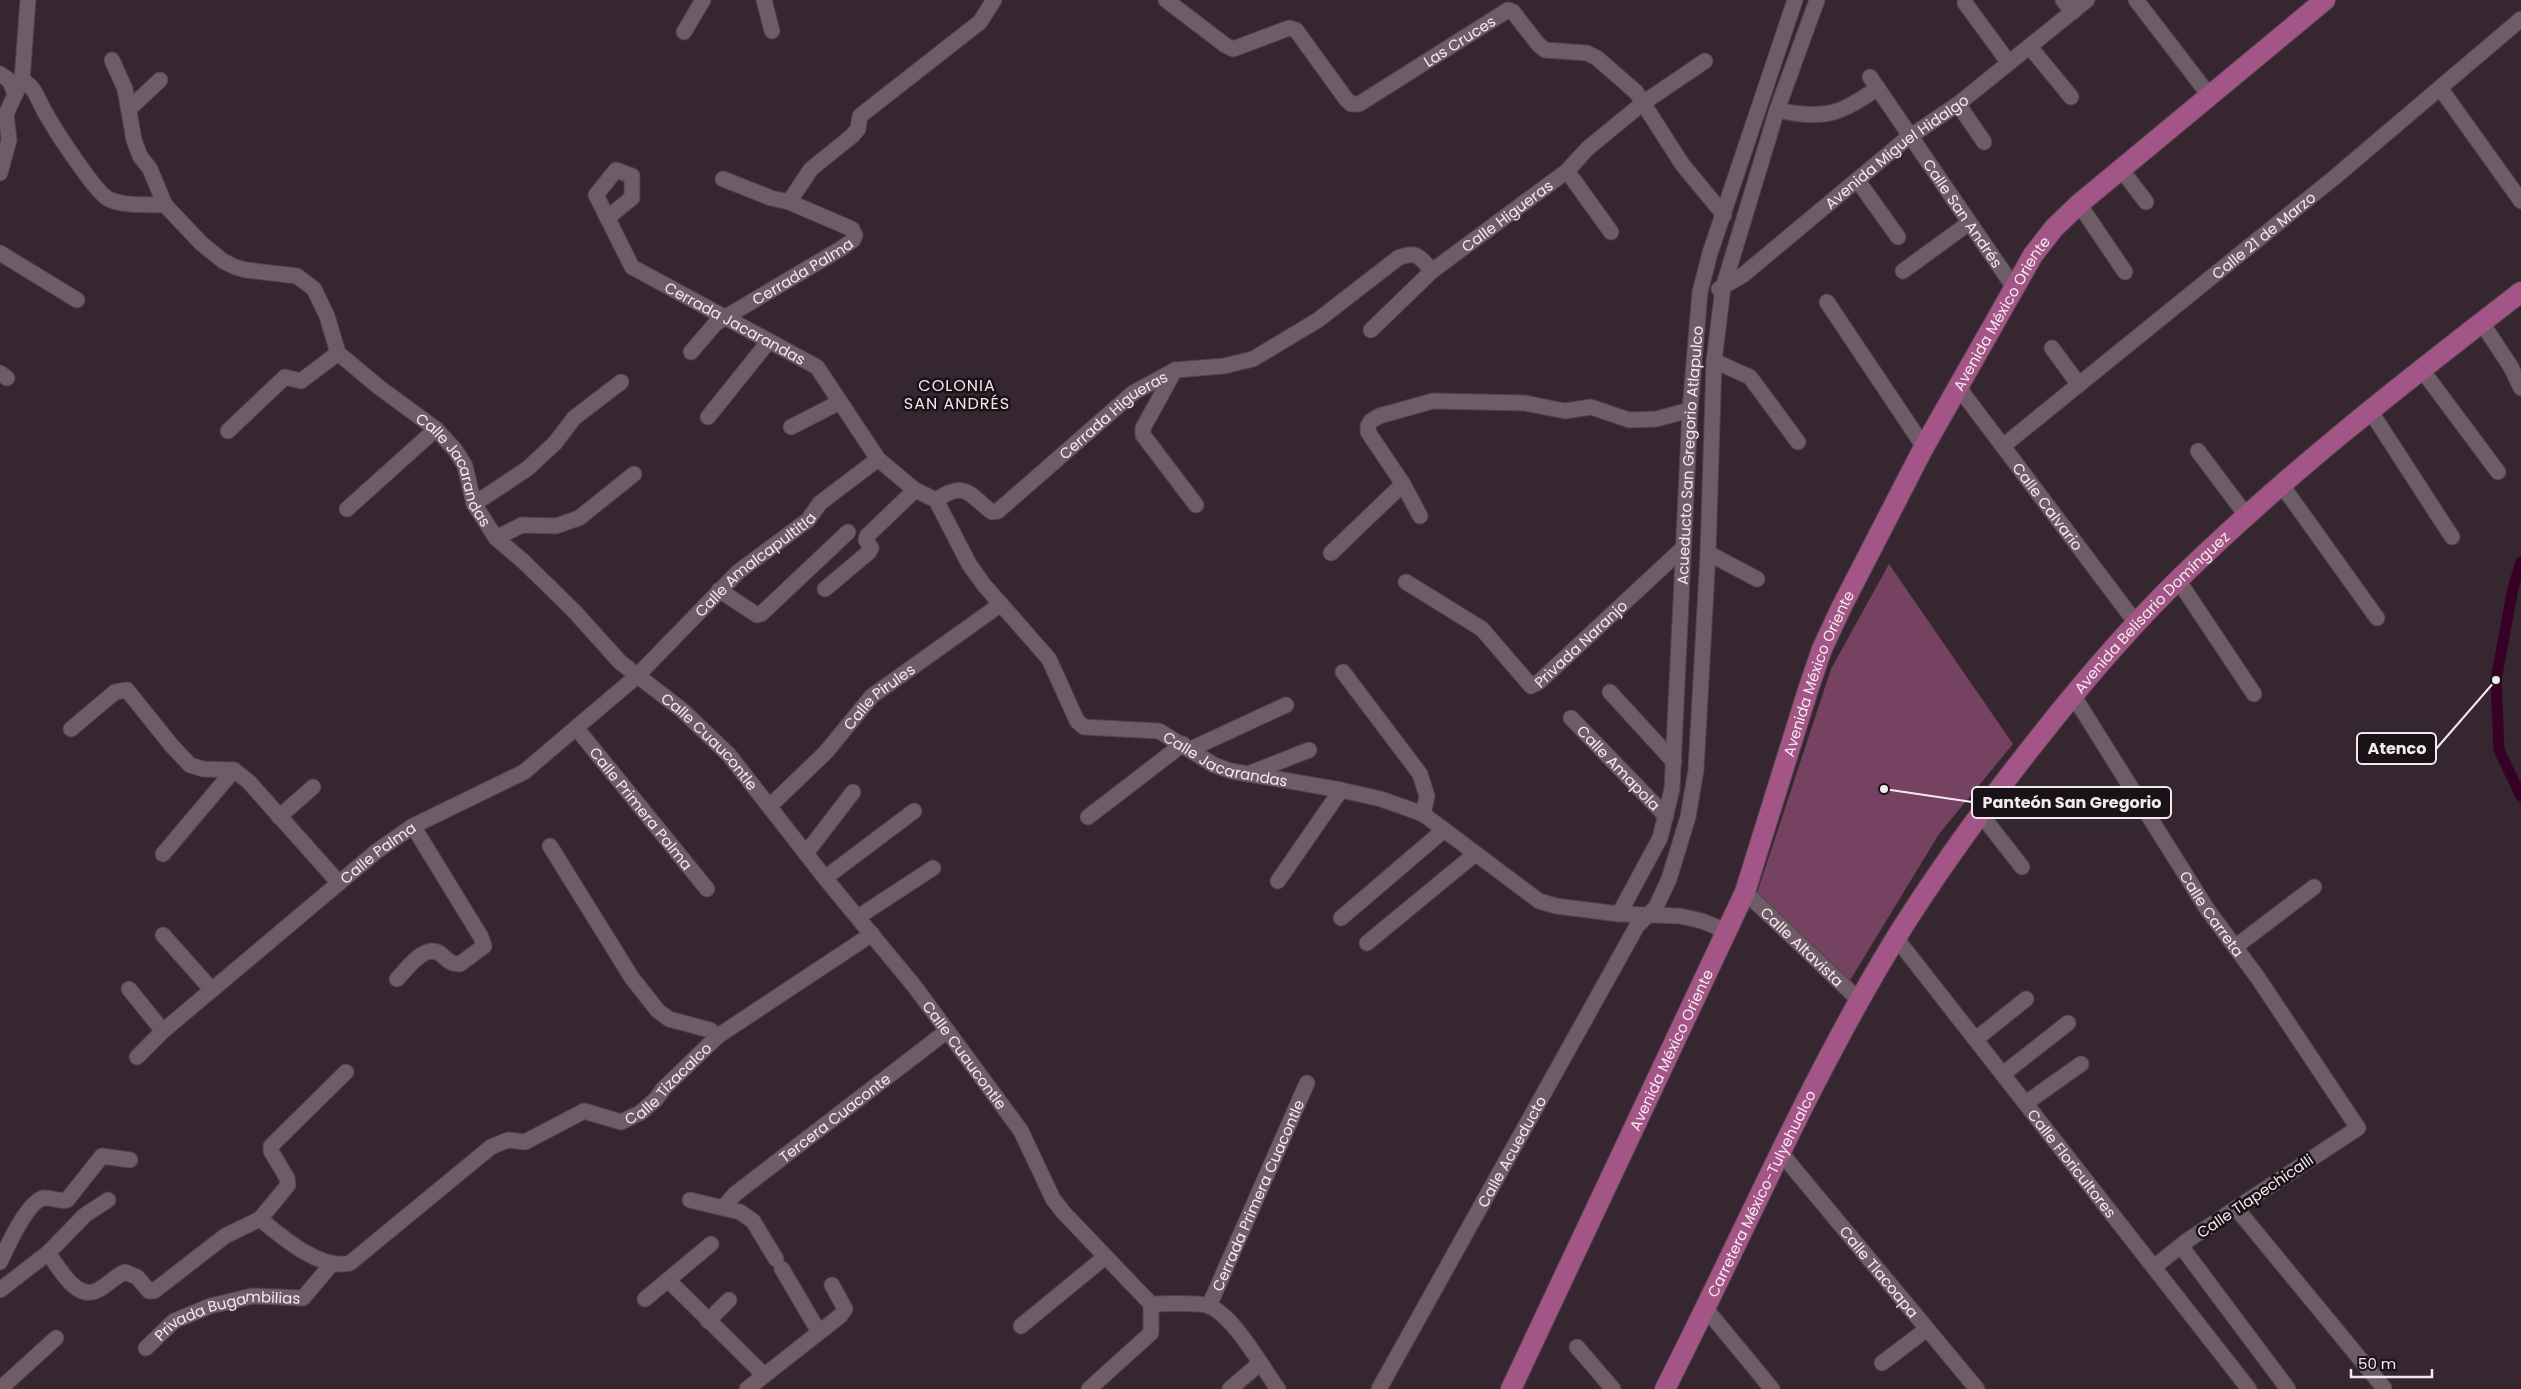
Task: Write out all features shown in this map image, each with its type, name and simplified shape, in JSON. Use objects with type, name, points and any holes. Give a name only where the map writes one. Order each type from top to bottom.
[{"type":"main road","name":"Avenida México Oriente","points":[[1510,1389],[1728,932],[1745,892],[1822,649],[1862,565],[1924,447],[2043,240],[2079,204],[2325,0]]},
{"type":"main road","name":"Avenida Belisario Domínguez","points":[[1859,1000],[1896,938],[1979,812],[2073,695],[2136,623],[2246,515],[2282,484],[2521,292]]},
{"type":"main road","name":"Carretera México-Tulyehualco","points":[[1665,1389],[1706,1309],[1781,1153],[1859,1000]]},
{"type":"street","points":[[0,173],[9,140],[3,114],[22,80],[28,0]]},
{"type":"street","points":[[684,32],[703,0]]},
{"type":"street","points":[[764,0],[772,30]]},
{"type":"street","points":[[789,202],[811,169],[858,129],[860,116],[980,22],[994,0]]},
{"type":"street","name":"Las Cruces","points":[[1166,0],[1233,49],[1289,28],[1296,30],[1351,104],[1359,104],[1508,10],[1513,12],[1538,44],[1546,50],[1587,53],[1597,58],[1636,92],[1682,164],[1724,215]]},
{"type":"street","name":"Acueducto San Gregorio Atlapulco","points":[[1619,914],[1653,853],[1666,816],[1672,789],[1682,549],[1690,410],[1700,292],[1710,253],[1795,0]]},
{"type":"street","name":"Acueducto San Gregorio Atlapulco","points":[[1647,915],[1656,907],[1669,879],[1683,838],[1693,793],[1708,553],[1714,361],[1723,288],[1777,110],[1817,0]]},
{"type":"street","points":[[2063,0],[2073,12]]},
{"type":"street","name":"Avenida Miguel Hidalgo","points":[[1700,292],[1723,288],[1858,181],[1905,140],[1958,104],[2087,0]]},
{"type":"street","points":[[2136,0],[2209,95]]},
{"type":"street","points":[[1964,3],[2008,63]]},
{"type":"street","name":"Calle 21 de Marzo","points":[[2003,446],[2335,177],[2521,19]]},
{"type":"street","points":[[2030,47],[2071,97]]},
{"type":"street","points":[[112,60],[125,89],[134,140],[140,156],[150,169],[165,205],[201,244],[223,261],[235,267],[297,276],[314,289],[327,316],[338,353],[301,381],[285,377],[228,431]]},
{"type":"street","name":"Calle Higueras","points":[[1371,330],[1432,271],[1567,171],[1588,148],[1643,103],[1706,61]]},
{"type":"street","points":[[0,74],[9,80],[15,93]]},
{"type":"street","points":[[22,80],[33,87],[45,113],[99,190],[108,198],[120,202],[165,205]]},
{"type":"street","points":[[129,109],[160,80]]},
{"type":"street","name":"Calle San Andrés","points":[[1777,110],[1808,116],[1834,112],[1854,104],[1874,82],[2015,289]]},
{"type":"street","points":[[2440,88],[2521,201]]},
{"type":"street","points":[[1958,104],[1984,142]]},
{"type":"street","points":[[2121,169],[2146,202]]},
{"type":"street","points":[[1567,171],[1611,232]]},
{"type":"street","name":"Cerrada Palma","points":[[723,179],[772,198],[789,202],[852,229],[855,235],[853,240],[797,276],[724,318]]},
{"type":"street","points":[[1858,181],[1898,237]]},
{"type":"street","points":[[2079,204],[2124,272]]},
{"type":"street","name":"Cerrada Jacarandas","points":[[607,218],[632,267],[817,367],[878,458]]},
{"type":"street","points":[[1903,272],[1969,223]]},
{"type":"street","points":[[0,253],[77,300]]},
{"type":"street","name":"Cerrada Higueras","points":[[936,500],[951,490],[960,489],[968,491],[992,512],[998,511],[1133,393],[1174,370],[1224,366],[1253,359],[1318,320],[1398,258],[1409,253],[1417,255],[1432,271]]},
{"type":"street","points":[[1827,302],[1924,447]]},
{"type":"street","points":[[691,352],[715,324],[724,318]]},
{"type":"street","points":[[2482,323],[2511,367],[2521,388]]},
{"type":"street","points":[[708,417],[769,341]]},
{"type":"street","points":[[2052,348],[2079,385]]},
{"type":"street","name":"Calle Jacarandas","points":[[338,353],[380,388],[436,429],[456,451],[465,466],[474,504],[496,538],[519,557],[575,612],[620,662],[654,690]]},
{"type":"street","points":[[1714,361],[1750,377],[1798,442]]},
{"type":"street","points":[[1174,370],[1143,428],[1143,436],[1196,505]]},
{"type":"street","points":[[2422,370],[2498,472]]},
{"type":"street","points":[[474,504],[527,469],[554,443],[574,418],[621,382]]},
{"type":"street","name":"Calle Calvario","points":[[1959,388],[2136,623]]},
{"type":"street","points":[[1420,516],[1403,484],[1368,432],[1368,426],[1379,416],[1432,401],[1517,402],[1565,411],[1591,407],[1628,420],[1656,419],[1690,410]]},
{"type":"street","points":[[791,427],[840,402]]},
{"type":"street","points":[[2371,412],[2452,537]]},
{"type":"street","points":[[347,509],[436,429]]},
{"type":"street","points":[[2198,451],[2246,515]]},
{"type":"street","points":[[878,458],[915,490],[936,500]]},
{"type":"street","name":"Calle Amalcapultitla","points":[[637,676],[719,590],[763,552],[808,520],[820,503],[878,458]]},
{"type":"street","points":[[496,538],[522,525],[556,526],[579,518],[634,474]]},
{"type":"street","points":[[1331,553],[1403,484]]},
{"type":"street","points":[[2282,484],[2377,618]]},
{"type":"street","points":[[826,589],[869,552],[871,548],[866,540],[867,536],[915,490]]},
{"type":"street","name":"Calle Jacarandas","points":[[936,500],[970,564],[1001,604],[1049,659],[1077,721],[1084,727],[1147,728],[1159,731],[1187,746],[1214,765],[1247,774],[1341,790],[1381,800],[1423,814],[1539,901],[1556,906],[1619,914]]},
{"type":"street","points":[[719,590],[757,615],[761,614],[848,532]]},
{"type":"street","name":"Privada Naranjo","points":[[1406,582],[1482,628],[1531,686],[1538,682],[1682,549]]},
{"type":"street","points":[[1708,553],[1757,579]]},
{"type":"street","points":[[2178,580],[2254,694]]},
{"type":"street","name":"Calle Pirules","points":[[770,806],[826,752],[872,696],[1001,604]]},
{"type":"street","points":[[1343,672],[1420,774],[1427,796],[1423,814]]},
{"type":"street","name":"Calle Palma","points":[[136,1057],[339,883],[413,826],[524,772],[577,729],[637,676]]},
{"type":"street","points":[[71,729],[115,692],[127,690],[190,765],[203,770],[234,770],[249,782],[339,883]]},
{"type":"street","name":"Calle Cuaucontle","points":[[654,690],[704,729],[729,755],[807,852],[825,878],[872,934],[1021,1131],[1053,1199],[1105,1257],[1151,1304]]},
{"type":"street","points":[[1610,692],[1674,762]]},
{"type":"street","name":"Calle Carreta","points":[[2073,695],[2207,909],[2314,1060],[2358,1128]]},
{"type":"street","points":[[1088,817],[1187,746],[1286,705]]},
{"type":"street","name":"Calle Amapola","points":[[1571,718],[1666,816]]},
{"type":"street","name":"Calle Primera Palma","points":[[577,729],[707,889]]},
{"type":"street","points":[[1247,774],[1309,750]]},
{"type":"street","points":[[163,854],[234,770]]},
{"type":"street","points":[[279,817],[313,787]]},
{"type":"street","points":[[1278,881],[1341,790]]},
{"type":"street","points":[[807,852],[853,792]]},
{"type":"street","points":[[825,878],[914,811]]},
{"type":"street","points":[[1979,812],[2022,867]]},
{"type":"street","points":[[397,979],[425,952],[432,950],[438,952],[449,962],[456,964],[484,946],[481,937],[413,826]]},
{"type":"street","points":[[1341,918],[1444,830]]},
{"type":"street","points":[[550,846],[632,978],[658,1010],[669,1019],[710,1030],[718,1036]]},
{"type":"street","points":[[1367,943],[1475,854]]},
{"type":"street","points":[[858,917],[933,868]]},
{"type":"street","points":[[2235,947],[2314,886]]},
{"type":"street","name":"Calle Altavista","points":[[1745,892],[1859,1000]]},
{"type":"street","points":[[1619,914],[1680,916],[1702,921],[1728,932]]},
{"type":"street","name":"Calle Acueducto","points":[[1378,1389],[1637,926],[1647,915]]},
{"type":"street","name":"Calle Tizacalco","points":[[331,1265],[340,1266],[350,1263],[491,1146],[508,1140],[524,1142],[584,1110],[621,1122],[640,1114],[718,1036],[872,934]]},
{"type":"street","points":[[163,935],[212,990]]},
{"type":"street","name":"Calle Floricultores","points":[[1896,938],[2249,1389]]},
{"type":"street","points":[[129,989],[163,1032]]},
{"type":"street","points":[[1976,1039],[2026,999]]},
{"type":"street","points":[[2003,1074],[2068,1023]]},
{"type":"street","name":"Tercera Cuaconte","points":[[723,1208],[735,1194],[947,1031]]},
{"type":"street","points":[[2026,1104],[2080,1064]]},
{"type":"street","points":[[48,1254],[73,1287],[88,1292],[97,1291],[125,1272],[136,1277],[148,1291],[154,1291],[225,1236],[260,1219],[288,1185],[287,1178],[271,1151],[271,1146],[346,1072]]},
{"type":"street","name":"Cerrada Primera Cuacontle","points":[[1209,1306],[1307,1083]]},
{"type":"street","name":"Calle Tlapechicalli","points":[[2154,1268],[2181,1246],[2236,1208],[2358,1128]]},
{"type":"street","name":"Calle Tlacoapa","points":[[1781,1153],[1977,1389]]},
{"type":"street","points":[[0,1262],[12,1237],[31,1206],[38,1200],[44,1198],[67,1200],[102,1156],[130,1160]]},
{"type":"street","points":[[0,1290],[48,1254],[85,1215],[108,1200]]},
{"type":"street","points":[[690,1200],[740,1212],[753,1221],[819,1332]]},
{"type":"street","points":[[2236,1208],[2384,1388]]},
{"type":"street","points":[[260,1219],[316,1258],[331,1265]]},
{"type":"street","points":[[645,1299],[711,1244]]},
{"type":"street","points":[[2181,1246],[2288,1389]]},
{"type":"street","points":[[1021,1326],[1105,1257]]},
{"type":"street","name":"Privada Bugambilias","points":[[146,1348],[174,1321],[210,1306],[252,1296],[303,1298],[331,1265]]},
{"type":"street","points":[[668,1280],[764,1375]]},
{"type":"street","points":[[748,1389],[840,1316],[845,1309],[832,1285]]},
{"type":"street","points":[[708,1321],[729,1300]]},
{"type":"street","points":[[1090,1389],[1151,1333],[1151,1304],[1209,1306],[1233,1326],[1278,1389]]},
{"type":"street","points":[[1706,1309],[1772,1389]]},
{"type":"street","points":[[1882,1363],[1927,1329]]},
{"type":"street","points":[[0,1389],[56,1338]]},
{"type":"street","points":[[1577,1347],[1613,1389]]},
{"type":"street","points":[[1230,1389],[1259,1364]]},
{"type":"shaded area","points":[[1889,564],[2013,744],[1939,834],[1849,982],[1757,893],[1831,669]]},
{"type":"waterway","points":[[2521,562],[2513,588],[2496,680],[2499,750],[2521,796]]},
{"type":"place","name":"Atenco","points":[[2496,680]]},
{"type":"place","name":"Panteón San Gregorio","points":[[1884,789]]},
{"type":"district","name":"COLONIA SAN ANDRÉS","points":[[957,394]]}]
